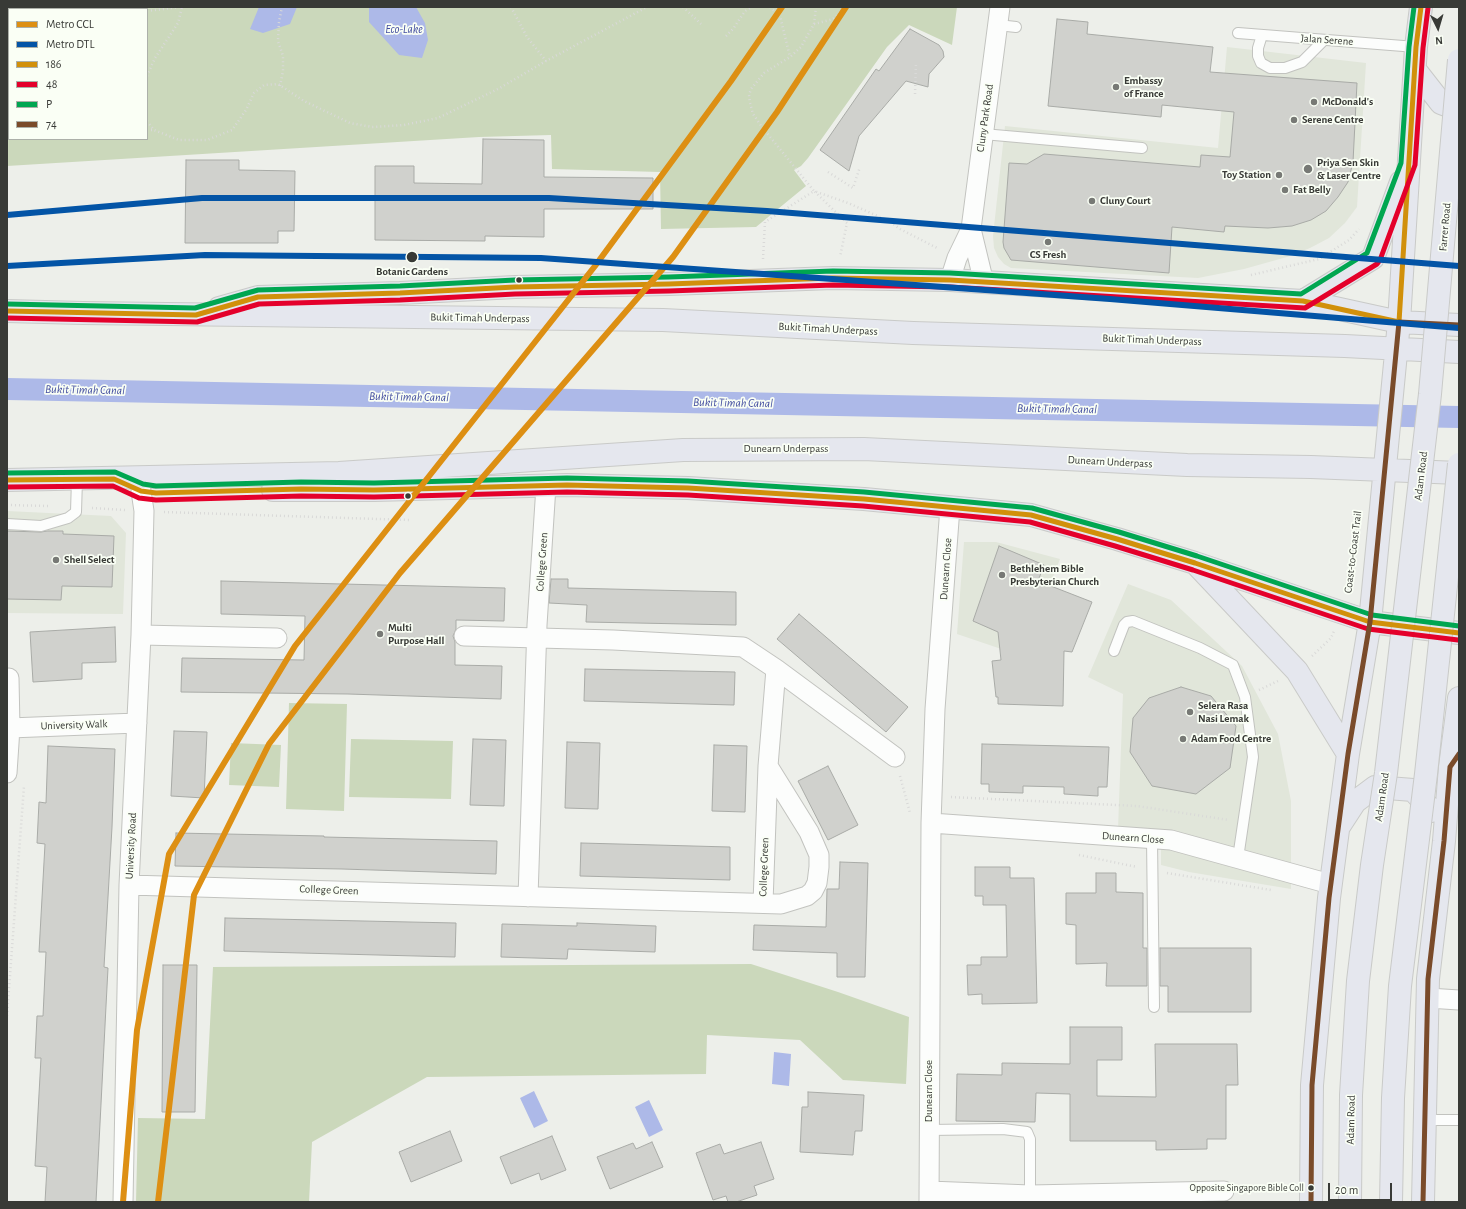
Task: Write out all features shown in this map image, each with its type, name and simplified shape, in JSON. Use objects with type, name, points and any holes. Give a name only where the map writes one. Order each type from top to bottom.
[{"type":"highway","points":[[1311,1202],[1312,1085],[1330,884],[1348,754],[1370,622],[1399,322],[1406,226],[1408,164],[1416,71],[1416,47],[1421,7]]},
{"type":"highway","name":"Farrer Road","points":[[1430,394],[1459,60]]},
{"type":"highway","points":[[1416,71],[1441,103],[1459,110]]},
{"type":"highway","points":[[1303,300],[1373,258],[1408,164]]},
{"type":"highway","points":[[7,311],[83,314],[196,314],[258,297],[400,293],[515,287],[669,284],[833,278],[950,280],[1303,300],[1399,322],[1459,324]]},
{"type":"highway","name":"Bukit Timah Underpass","points":[[196,314],[663,320],[913,333],[1345,346],[1459,352]]},
{"type":"highway","name":"Adam Road","points":[[1350,1202],[1351,1095],[1358,981],[1372,865],[1386,773],[1430,394]]},
{"type":"highway","name":"Dunearn Underpass","points":[[7,480],[339,473],[683,450],[864,449],[1180,465],[1311,467],[1459,473]]},
{"type":"highway","points":[[1391,1202],[1393,1098],[1400,986],[1426,774],[1459,464]]},
{"type":"highway","points":[[114,478],[147,498],[301,489],[374,490],[546,486],[688,488],[950,506],[1031,515],[1195,563],[1370,622],[1459,633]]},
{"type":"highway","points":[[1195,563],[1297,671],[1348,754]]},
{"type":"highway","points":[[1423,1202],[1424,1120],[1427,1054],[1443,999],[1428,979],[1455,760],[1459,698]]},
{"type":"highway","points":[[1338,827],[1355,802],[1374,787],[1413,790],[1436,816],[1444,841]]},
{"type":"street","name":"Cluny Park Road","points":[[950,280],[957,258],[971,229],[999,16]]},
{"type":"street","name":"Cluny Park Road","points":[[971,229],[984,283]]},
{"type":"street","name":"College Green","points":[[528,897],[537,638],[546,486]]},
{"type":"street","name":"University Road","points":[[123,1202],[129,885],[147,498]]},
{"type":"street","name":"Dunearn Close","points":[[950,506],[935,710],[932,796],[929,1197],[1224,1191]]},
{"type":"street","points":[[141,635],[278,638]]},
{"type":"street","points":[[464,636],[613,640],[743,647],[776,669],[895,757]]},
{"type":"street","name":"College Green","points":[[129,885],[763,903],[768,766],[776,669]]},
{"type":"street","points":[[7,773],[10,728],[8,678]]},
{"type":"street","name":"University Walk","points":[[10,728],[137,722]]},
{"type":"street","points":[[763,903],[781,904],[807,896],[813,891],[817,883],[819,867],[819,855],[809,832],[768,766]]},
{"type":"street","name":"Dunearn Close","points":[[932,823],[1171,840],[1330,884]]},
{"type":"lane","points":[[999,16],[1016,27]]},
{"type":"lane","name":"Jalan Serene","points":[[1238,33],[1416,47]]},
{"type":"lane","points":[[1262,35],[1258,48],[1258,56],[1261,63],[1270,68],[1285,68],[1302,62],[1324,40]]},
{"type":"lane","points":[[983,134],[1142,148]]},
{"type":"lane","points":[[7,524],[41,528],[68,518],[76,512],[77,508],[77,479]]},
{"type":"lane","points":[[1114,651],[1124,625],[1127,622],[1133,621],[1200,648],[1233,666],[1245,697],[1253,757],[1238,858]]},
{"type":"lane","points":[[1152,839],[1154,1007]]},
{"type":"lane","points":[[1424,1120],[1459,1120]]},
{"type":"lane","points":[[929,1130],[1003,1129],[1027,1132],[1030,1139],[1030,1195]]},
{"type":"path","points":[[148,11],[181,7],[178,23],[156,58],[148,74]]},
{"type":"path","points":[[280,86],[283,71],[283,56],[278,41],[279,22],[282,7]]},
{"type":"path","points":[[511,7],[528,37],[546,61]]},
{"type":"path","points":[[148,130],[154,130],[179,140],[207,140],[232,130],[246,110],[254,93],[264,85],[278,84],[304,101],[350,124],[372,127],[404,125],[438,118],[498,89],[546,61],[647,7]]},
{"type":"path","points":[[683,7],[701,24]]},
{"type":"path","points":[[726,36],[733,29],[745,11],[752,7]]},
{"type":"path","points":[[770,7],[780,16],[790,58]]},
{"type":"path","points":[[816,7],[814,24],[801,47],[790,58],[757,80],[749,95],[753,114],[762,127],[814,191],[847,223],[840,259]]},
{"type":"path","points":[[814,24],[834,20],[846,7]]},
{"type":"path","points":[[915,94],[916,62]]},
{"type":"path","points":[[148,122],[154,130]]},
{"type":"path","points":[[828,172],[853,188],[860,167]]},
{"type":"path","points":[[814,191],[848,202],[889,221],[900,229],[957,258]]},
{"type":"path","points":[[763,264],[765,222],[814,191]]},
{"type":"path","points":[[7,505],[77,508],[147,498],[409,520]]},
{"type":"path","name":"Coast-to-Coast Trail","points":[[1273,684],[1297,671],[1331,638],[1345,613],[1355,537]]},
{"type":"path","points":[[895,757],[909,812]]},
{"type":"path","points":[[7,1016],[24,783]]},
{"type":"path","points":[[932,796],[1137,806],[1243,822]]},
{"type":"path","points":[[1078,855],[1153,870],[1275,891]]},
{"type":"path","points":[[1224,1191],[1292,1190]]},
{"type":"shaded area","points":[[1227,47],[1366,63],[1357,207],[1345,223],[1329,238],[1310,248],[1287,257],[1244,269],[1198,278],[1011,268],[1004,264],[998,257],[994,248],[993,236],[1005,126],[1218,148]]},
{"type":"shaded area","points":[[7,511],[111,516],[126,533],[123,614],[7,613]]},
{"type":"shaded area","points":[[964,542],[996,542],[1060,559],[1022,656],[957,634]]},
{"type":"shaded area","name":"Adam Food Centre","points":[[1128,584],[1171,600],[1242,666],[1278,734],[1291,801],[1291,889],[1189,872],[1161,865],[1161,832],[1118,829],[1123,694],[1088,677]]},
{"type":"green space","points":[[7,7],[957,7],[952,45],[909,25],[887,47],[808,158],[801,166],[794,170],[806,186],[756,227],[661,229],[660,172],[552,169],[551,135],[479,137],[7,166]]},
{"type":"green space","points":[[289,703],[347,704],[344,811],[286,809]]},
{"type":"green space","points":[[351,739],[453,741],[451,799],[349,797]]},
{"type":"green space","points":[[231,743],[281,745],[279,787],[229,785]]},
{"type":"green space","points":[[751,964],[909,1017],[906,1084],[843,1080],[800,1040],[707,1035],[706,1074],[427,1077],[312,1142],[309,1202],[136,1202],[138,1118],[205,1119],[213,967]]},
{"type":"water","points":[[259,7],[297,7],[290,24],[263,33],[250,29]]},
{"type":"water","name":"Eco-Lake","points":[[369,7],[416,7],[425,23],[428,40],[422,58],[399,55],[369,22]]},
{"type":"water","points":[[774,1052],[791,1054],[789,1086],[772,1084]]},
{"type":"water","points":[[534,1091],[548,1121],[534,1128],[520,1098]]},
{"type":"water","points":[[649,1100],[663,1130],[649,1137],[635,1107]]},
{"type":"building","points":[[1057,19],[1088,22],[1087,34],[1213,47],[1210,72],[1357,83],[1353,162],[1348,182],[1326,211],[1311,220],[1292,226],[1268,228],[1225,226],[1224,232],[1172,227],[1169,273],[1011,260],[1004,248],[1003,242],[1009,163],[1027,164],[1044,154],[1200,167],[1201,155],[1230,157],[1234,112],[1162,105],[1161,117],[1048,106]]},
{"type":"building","points":[[910,29],[939,45],[943,51],[944,57],[929,74],[928,87],[906,81],[859,136],[849,171],[820,150],[876,69],[879,71]]},
{"type":"building","points":[[483,139],[544,140],[544,177],[653,178],[653,209],[544,209],[544,237],[485,236],[485,241],[375,240],[375,166],[414,166],[414,183],[482,184]]},
{"type":"building","points":[[186,160],[239,160],[239,170],[295,171],[294,231],[278,231],[278,243],[185,243]]},
{"type":"building","points":[[7,531],[63,531],[63,534],[114,536],[112,587],[62,586],[61,600],[7,599]]},
{"type":"building","points":[[999,546],[1044,565],[1038,581],[1092,602],[1072,652],[1064,651],[1063,706],[998,704],[992,661],[1001,660],[998,632],[973,621]]},
{"type":"building","points":[[551,579],[568,579],[568,588],[736,592],[736,625],[586,622],[587,605],[549,603]]},
{"type":"building","points":[[221,581],[505,588],[504,621],[456,620],[456,629],[453,636],[455,642],[455,665],[502,666],[501,699],[348,694],[181,692],[182,658],[304,660],[305,616],[221,614]]},
{"type":"building","points":[[799,614],[908,707],[886,732],[777,639]]},
{"type":"building","points":[[115,627],[116,662],[82,663],[82,679],[33,682],[30,632]]},
{"type":"building","points":[[585,669],[735,672],[734,705],[584,701]]},
{"type":"building","name":"Adam Food Centre","points":[[1181,687],[1211,696],[1236,726],[1230,768],[1196,794],[1152,786],[1130,752],[1133,718],[1149,698]]},
{"type":"building","points":[[174,731],[207,732],[204,798],[171,796]]},
{"type":"building","points":[[473,739],[506,740],[504,806],[470,805]]},
{"type":"building","points":[[567,742],[600,743],[598,809],[565,808]]},
{"type":"building","points":[[982,744],[1109,747],[1107,787],[1098,787],[1098,796],[1064,794],[1064,787],[1023,786],[1023,793],[989,792],[989,784],[981,784]]},
{"type":"building","points":[[714,745],[747,746],[745,812],[712,811]]},
{"type":"building","points":[[48,746],[115,749],[104,967],[108,968],[96,1202],[45,1202],[47,1167],[35,1166],[41,1058],[35,1058],[37,1016],[43,1016],[46,952],[39,952],[45,844],[37,843],[39,802],[46,803]]},
{"type":"building","points":[[828,766],[858,825],[828,840],[798,781]]},
{"type":"building","points":[[176,833],[497,841],[496,874],[175,866]]},
{"type":"building","points":[[581,843],[730,847],[730,880],[580,876]]},
{"type":"building","points":[[840,862],[868,863],[865,977],[837,977],[837,953],[753,950],[754,925],[826,927],[827,889],[839,889]]},
{"type":"building","points":[[975,867],[1010,867],[1010,878],[1034,878],[1037,1003],[982,1004],[982,994],[968,995],[967,965],[981,965],[981,957],[1007,957],[1006,905],[983,905],[983,896],[975,896]]},
{"type":"building","points":[[1096,873],[1116,873],[1116,892],[1143,893],[1143,948],[1147,948],[1147,986],[1106,986],[1107,963],[1076,964],[1076,925],[1066,924],[1066,893],[1096,893]]},
{"type":"building","points":[[225,918],[456,923],[455,957],[224,951]]},
{"type":"building","points":[[577,923],[656,926],[655,952],[568,949],[567,959],[501,957],[502,924],[577,926]]},
{"type":"building","points":[[1160,948],[1251,948],[1251,1012],[1168,1012],[1168,986],[1160,986]]},
{"type":"building","points":[[163,965],[197,965],[195,1112],[162,1112]]},
{"type":"building","points":[[1070,1027],[1122,1027],[1122,1060],[1097,1060],[1097,1096],[1156,1097],[1155,1044],[1237,1044],[1238,1085],[1226,1085],[1226,1139],[1207,1139],[1207,1149],[1156,1150],[1156,1141],[1070,1141],[1070,1094],[1036,1093],[1035,1122],[956,1121],[957,1074],[1002,1075],[1002,1063],[1070,1064]]},
{"type":"building","points":[[808,1092],[864,1095],[862,1131],[855,1131],[853,1155],[800,1152],[802,1107],[808,1107]]},
{"type":"building","points":[[450,1131],[462,1161],[411,1182],[399,1152]]},
{"type":"building","points":[[552,1136],[566,1170],[541,1180],[539,1173],[511,1184],[500,1157]]},
{"type":"building","points":[[652,1142],[663,1167],[610,1189],[597,1157],[633,1143],[636,1149]]},
{"type":"building","points":[[761,1142],[774,1179],[754,1186],[757,1195],[736,1202],[728,1202],[726,1196],[713,1200],[696,1153],[720,1144],[724,1154]]},
{"type":"waterway","name":"Bukit Timah Canal","points":[[7,389],[1459,417]]},
{"type":"metro line","name":"CCL","points":[[123,1202],[137,1030],[169,854],[295,646],[595,266],[731,81],[782,7]]},
{"type":"metro line","name":"CCL","points":[[158,1202],[194,895],[269,744],[400,573],[673,257],[777,112],[846,7]]},
{"type":"metro line","name":"DTL","points":[[7,215],[202,198],[549,198],[767,211],[1459,266]]},
{"type":"metro line","name":"DTL","points":[[7,266],[205,255],[541,258],[1110,299],[1459,328]]},
{"type":"transit line","name":"P","points":[[7,304],[195,308],[258,290],[400,286],[515,280],[669,277],[833,271],[950,273],[1301,294],[1367,253],[1401,163],[1409,47],[1414,7]]},
{"type":"transit line","name":"186","points":[[7,311],[196,315],[258,297],[400,293],[515,287],[669,284],[833,278],[950,280],[1303,301],[1399,322],[1416,47],[1421,7]]},
{"type":"transit line","name":"48","points":[[7,318],[197,322],[259,304],[400,300],[515,294],[669,291],[833,285],[950,287],[1305,308],[1377,264],[1380,260],[1415,165],[1423,48],[1428,8]]},
{"type":"transit line","name":"74","points":[[1311,1202],[1312,1085],[1329,898],[1348,754],[1370,622],[1399,322],[1459,325]]},
{"type":"transit line","name":"P","points":[[7,473],[115,472],[143,484],[156,486],[301,482],[374,483],[567,478],[688,481],[864,492],[1032,508],[1119,532],[1197,556],[1372,615],[1459,626]]},
{"type":"transit line","name":"186","points":[[7,480],[114,479],[141,491],[156,493],[301,489],[374,490],[567,485],[688,488],[864,499],[1031,515],[1195,563],[1370,622],[1459,633]]},
{"type":"transit line","name":"48","points":[[7,487],[113,486],[139,498],[156,500],[301,496],[374,497],[567,492],[688,495],[863,506],[1030,522],[1193,570],[1368,629],[1458,640]]},
{"type":"transit line","name":"74","points":[[1423,1202],[1428,979],[1444,841],[1450,767],[1459,754]]},
{"type":"place","name":"Embassy of France","points":[[1116,87]]},
{"type":"place","name":"McDonald's","points":[[1314,102]]},
{"type":"place","name":"Serene Centre","points":[[1294,120]]},
{"type":"place","name":"Priya Sen Skin & Laser Centre","points":[[1308,169]]},
{"type":"place","name":"Toy Station","points":[[1279,175]]},
{"type":"place","name":"Fat Belly","points":[[1285,190]]},
{"type":"place","name":"Cluny Court","points":[[1092,201]]},
{"type":"place","name":"CS Fresh","points":[[1048,242]]},
{"type":"place","name":"Botanic Gardens","points":[[412,257]]},
{"type":"place","name":"Shell Select","points":[[56,560]]},
{"type":"place","name":"Bethlehem Bible Presbyterian Church","points":[[1002,575]]},
{"type":"place","name":"Multi Purpose Hall","points":[[380,634]]},
{"type":"place","name":"Selera Rasa Nasi Lemak","points":[[1190,712]]},
{"type":"place","name":"Adam Food Centre","points":[[1183,739]]},
{"type":"place","name":"Opposite Singapore Bible Coll","points":[[1311,1188]]}]
